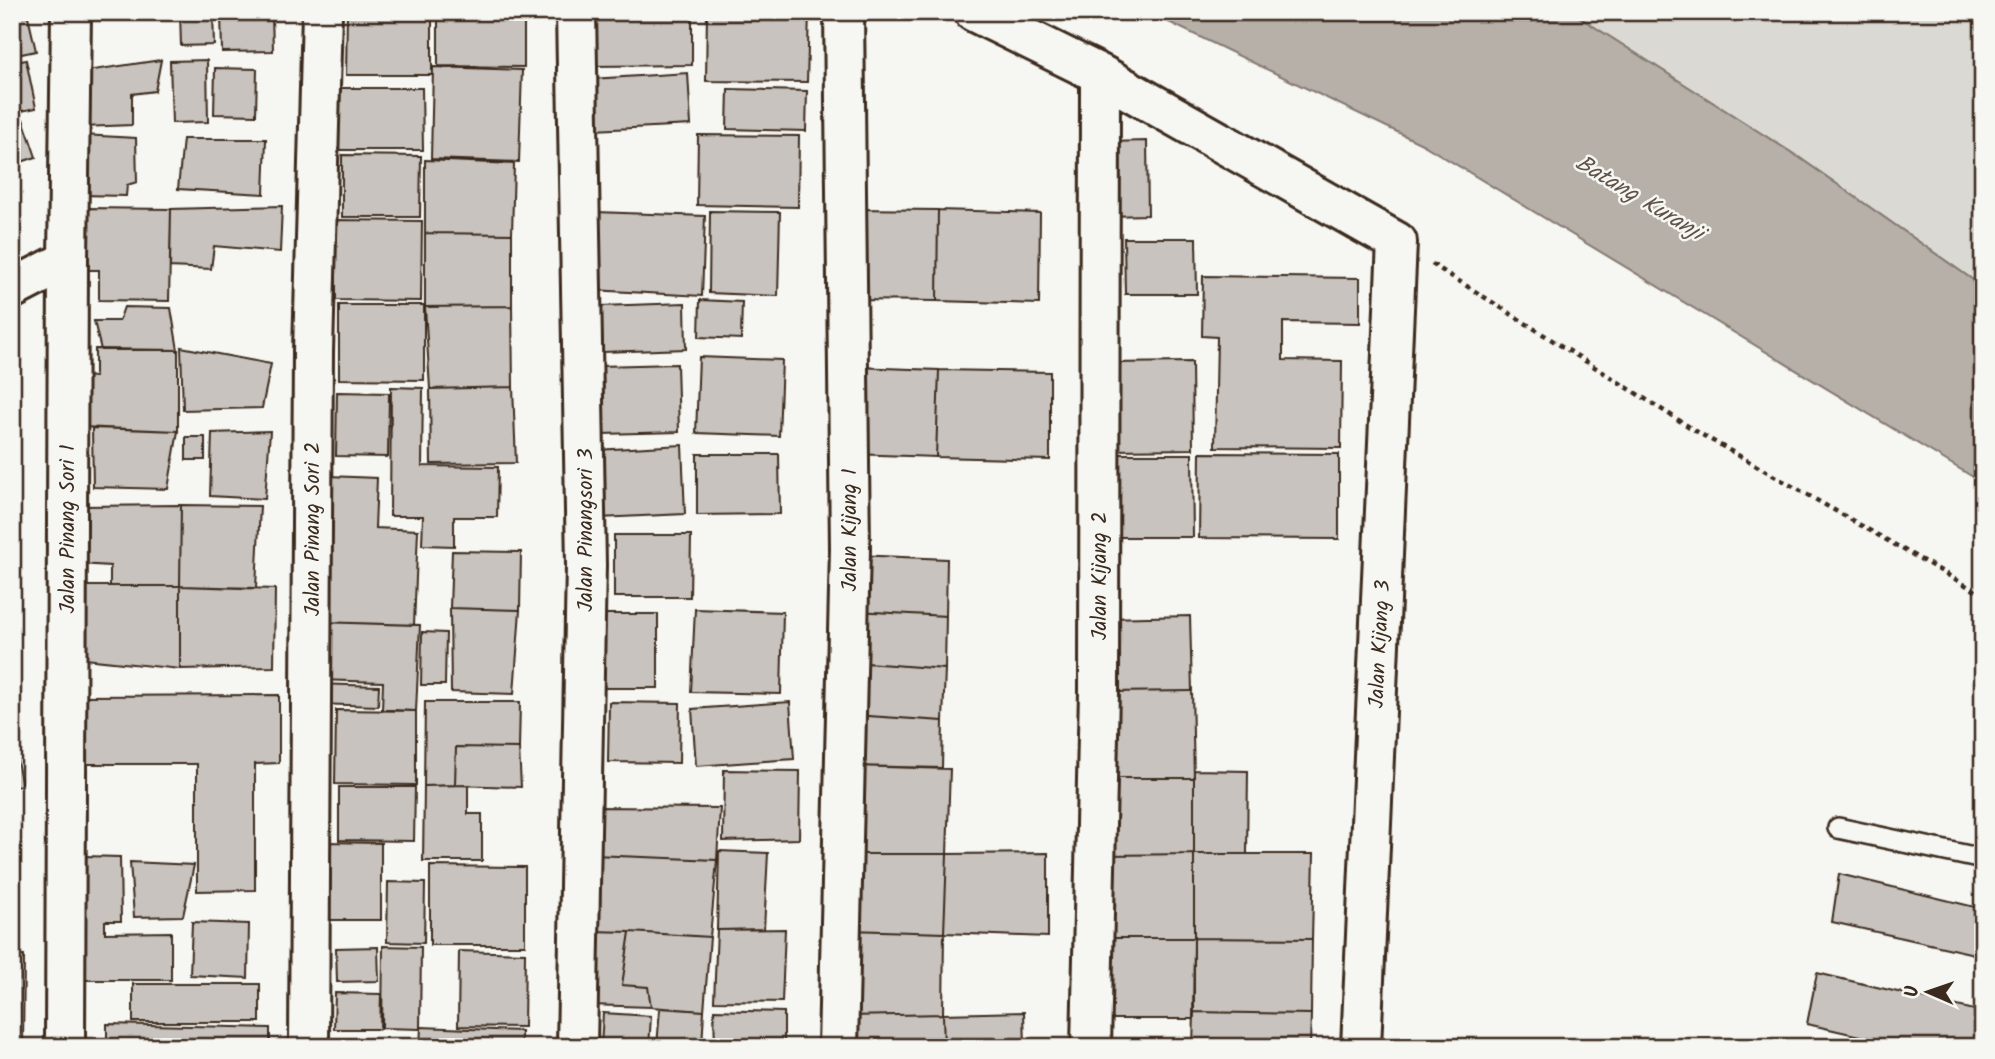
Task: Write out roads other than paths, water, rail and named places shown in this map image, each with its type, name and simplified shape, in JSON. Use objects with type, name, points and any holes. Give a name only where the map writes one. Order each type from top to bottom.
[{"type":"street","name":"Jalan Pinang Sori 1","points":[[65,1047],[71,12]]},
{"type":"street","name":"Jalan Pinang Sori 2","points":[[309,1047],[313,352],[322,12]]},
{"type":"street","name":"Jalan Pinangsori 3","points":[[576,12],[586,565],[577,1047]]},
{"type":"street","name":"Jalan Kijang 1","points":[[838,1047],[850,549],[844,12]]},
{"type":"street","points":[[974,12],[1100,90]]},
{"type":"street","name":"Jalan Kijang 3","points":[[1100,90],[1397,242],[1361,1047]]},
{"type":"street","name":"Jalan Kijang 2","points":[[1091,1047],[1099,691],[1100,90]]},
{"type":"street","points":[[12,289],[68,260]]},
{"type":"lane","points":[[1838,828],[1983,859]]},
{"type":"water","name":"Batang Kuranji","points":[[1148,12],[1571,12],[1800,158],[1983,287],[1983,483],[1422,144]]}]
